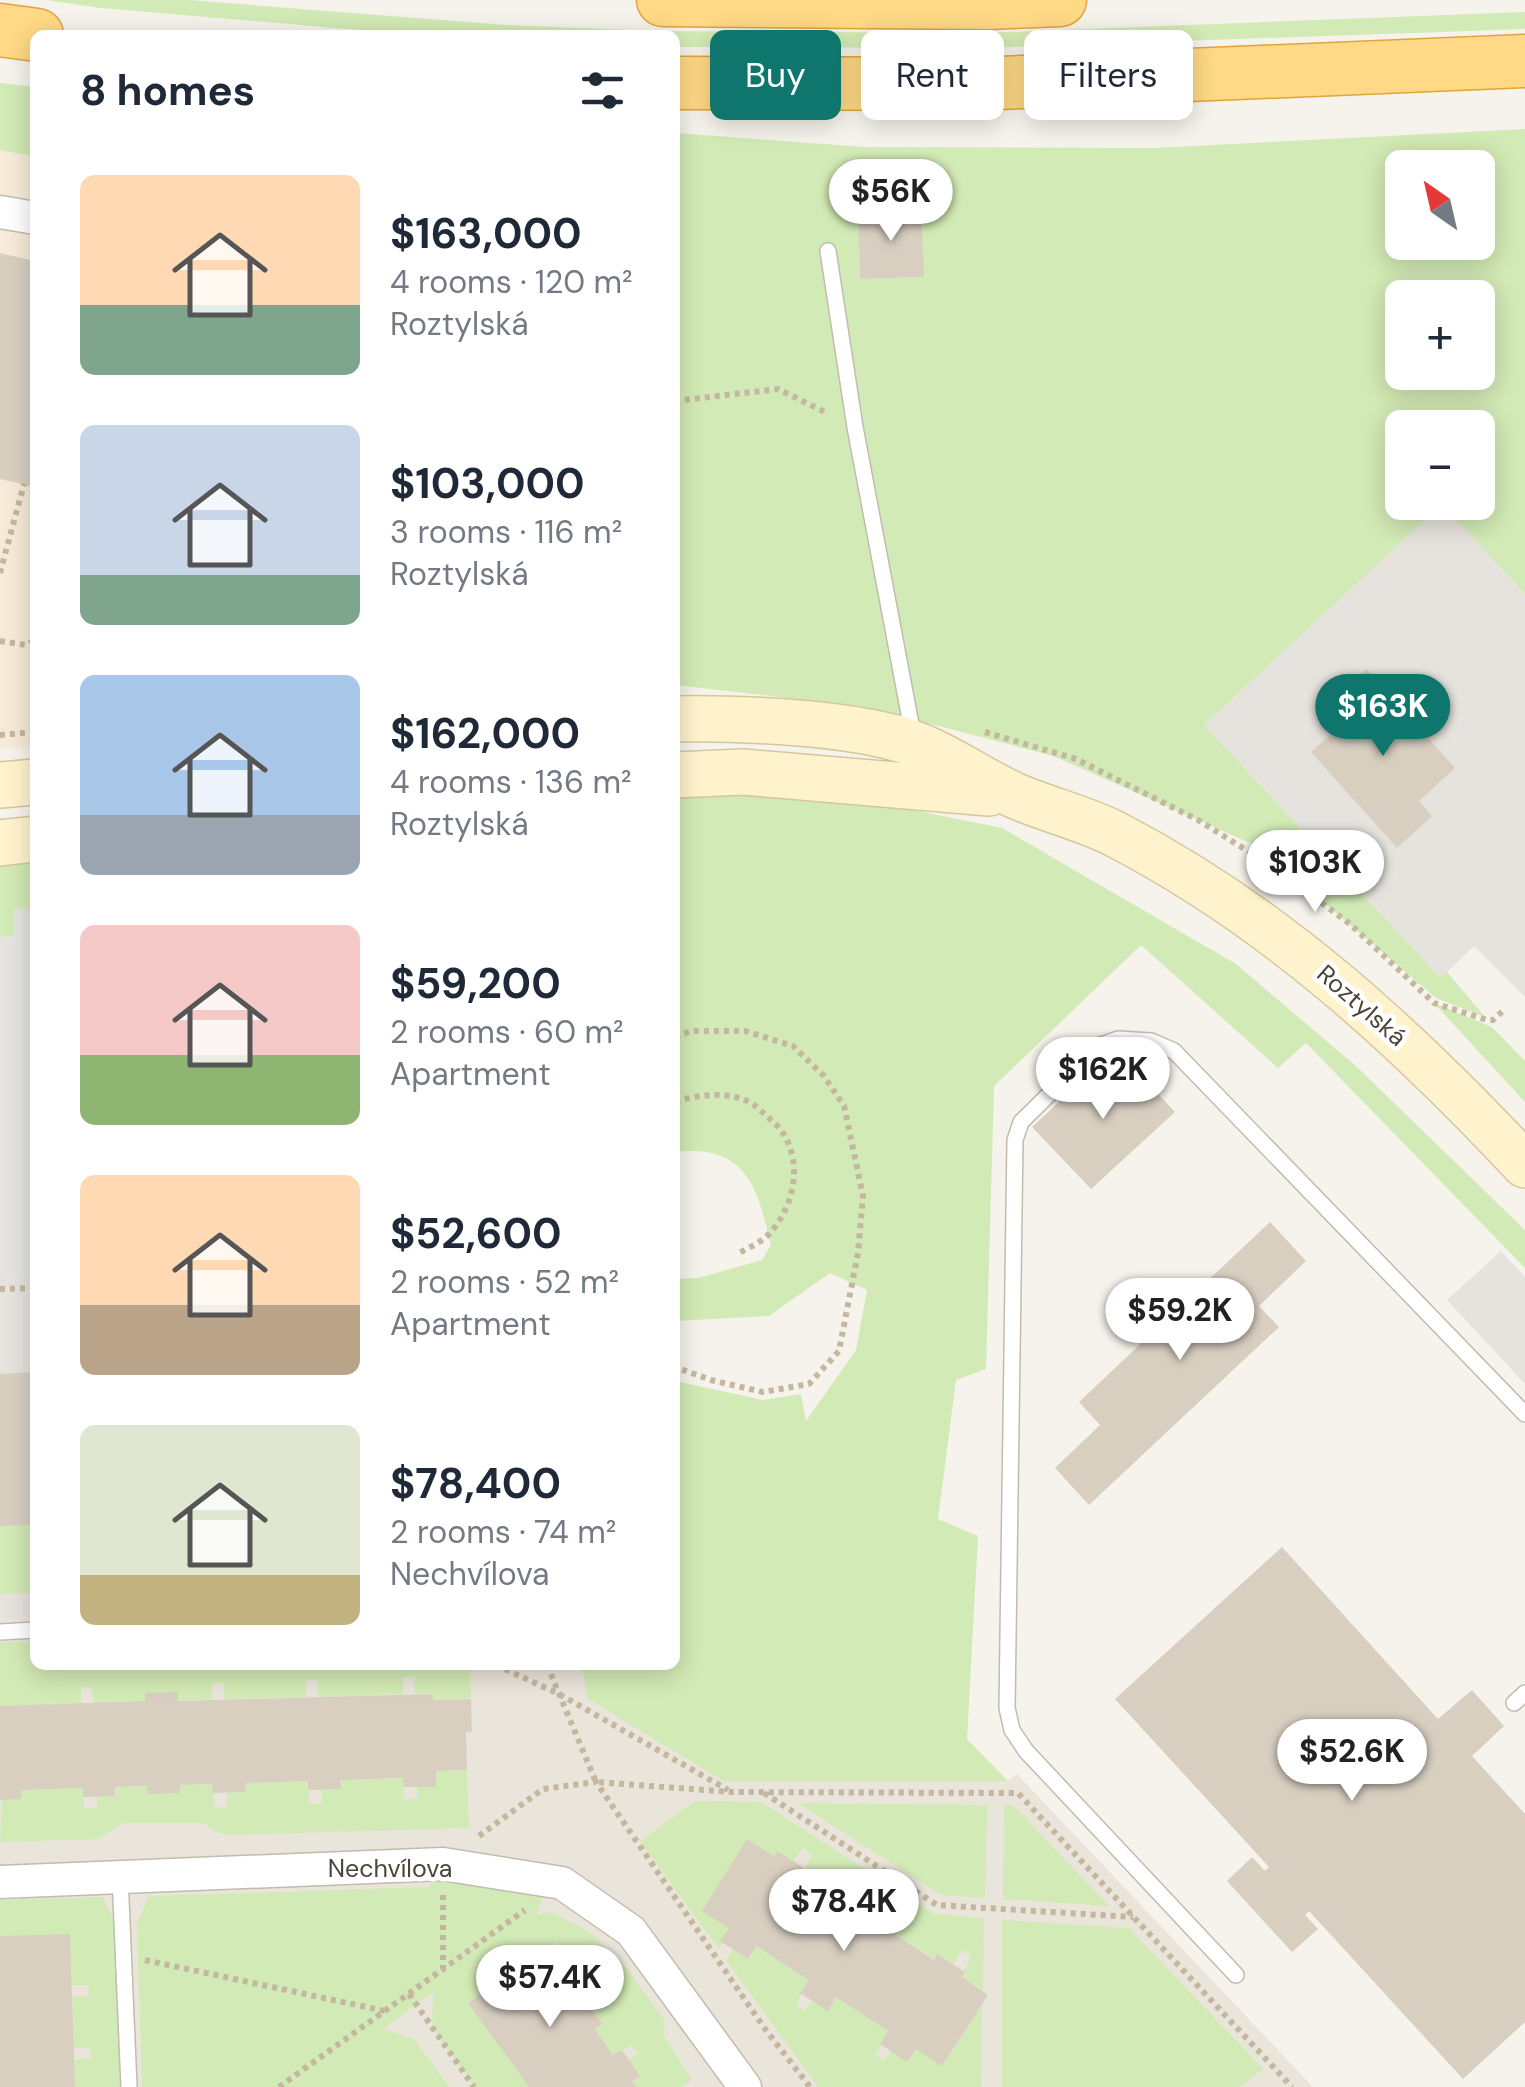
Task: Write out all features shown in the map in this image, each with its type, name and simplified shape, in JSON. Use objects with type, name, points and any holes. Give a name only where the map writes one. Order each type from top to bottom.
[{"type":"highway","points":[[663,0],[1060,0]]},
{"type":"highway","points":[[0,30],[30,34]]},
{"type":"highway","points":[[680,83],[976,84],[1525,62]]},
{"type":"main road","name":"Roztylská","points":[[680,719],[855,731],[915,744],[1016,796],[1110,831],[1186,872],[1255,917],[1374,1014],[1444,1079],[1525,1165]]},
{"type":"main road","name":"Roztylská","points":[[680,776],[781,774],[1016,796]]},
{"type":"main road","points":[[0,785],[30,782]]},
{"type":"main road","points":[[0,843],[30,840]]},
{"type":"street","points":[[0,212],[30,217]]},
{"type":"street","name":"Nechvílova","points":[[0,1882],[442,1864],[562,1883],[632,1930],[745,2087]]},
{"type":"lane","points":[[828,251],[855,427],[915,744]]},
{"type":"lane","points":[[1236,1975],[1026,1751],[1012,1730],[1006,1708],[1015,1140],[1021,1122],[1098,1046],[1118,1039],[1152,1041],[1174,1052],[1525,1414]]},
{"type":"lane","points":[[0,1632],[30,1630]]},
{"type":"lane","points":[[120,1876],[130,2087]]},
{"type":"path","points":[[680,400],[778,388],[855,427]]},
{"type":"path","points":[[0,573],[24,484]]},
{"type":"path","points":[[0,640],[30,643]]},
{"type":"path","points":[[0,735],[30,732]]},
{"type":"path","points":[[680,1036],[691,1030],[745,1031],[793,1046],[824,1076],[844,1106],[863,1196],[858,1252],[839,1351],[810,1384],[763,1392],[680,1369]]},
{"type":"path","points":[[680,1100],[707,1094],[747,1100],[781,1128],[794,1154],[794,1184],[783,1213],[764,1238],[737,1254]]},
{"type":"path","points":[[0,1289],[30,1289]]},
{"type":"path","points":[[507,1670],[559,1694],[732,1792]]},
{"type":"path","points":[[549,1670],[596,1782],[732,1792],[1018,1793],[1292,2087]]},
{"type":"path","points":[[761,1791],[937,1905],[1134,1917]]},
{"type":"path","points":[[442,1864],[443,1969]]},
{"type":"path","points":[[279,2087],[562,1883]]},
{"type":"path","points":[[124,1956],[385,2010]]},
{"type":"path","points":[[408,1994],[474,2087]]},
{"type":"shaded area","points":[[0,150],[30,156],[30,747],[0,749]]},
{"type":"shaded area","points":[[1424,520],[1458,520],[1525,594],[1525,997],[1474,946],[1441,978],[1204,725]]},
{"type":"shaded area","points":[[13,909],[30,909],[30,1279],[0,1280],[0,937],[14,936]]},
{"type":"shaded area","points":[[1501,1251],[1525,1277],[1525,1384],[1447,1300]]},
{"type":"shaded area","points":[[30,1279],[30,1617],[0,1619],[0,1280]]},
{"type":"shaded area","points":[[30,1617],[30,1670],[576,1670],[1007,1781],[1017,1774],[1313,2087],[0,2087],[0,1619]]},
{"type":"green space","points":[[46,0],[189,0],[506,25],[631,30],[359,30]]},
{"type":"green space","points":[[1525,12],[1525,29],[1193,41],[1193,30],[1059,30]]},
{"type":"green space","points":[[680,31],[710,31],[710,47],[680,47]]},
{"type":"green space","points":[[1024,31],[1024,47],[1004,47],[1004,32]]},
{"type":"green space","points":[[841,32],[861,32],[861,48],[841,48]]},
{"type":"green space","points":[[0,83],[30,86],[30,156],[0,150]]},
{"type":"green space","points":[[1525,129],[1525,594],[1457,520],[1495,520],[1495,410],[1385,410],[1385,520],[1425,520],[1204,725],[1440,977],[1447,972],[1485,1017],[1436,998],[1257,846],[1053,756],[866,707],[680,686],[680,133],[865,147],[1155,148]],"holes":[[[921,209],[923,277],[860,279],[858,212]]]},
{"type":"green space","points":[[833,794],[1002,828],[1236,964],[1357,1067],[1525,1230],[1525,1268],[1306,1043],[1278,1068],[1141,945],[994,1086],[986,1369],[956,1380],[938,1519],[978,1536],[967,1739],[1008,1781],[724,1781],[588,1699],[583,1673],[576,1670],[680,1670],[680,1382],[763,1400],[801,1394],[806,1421],[856,1350],[867,1290],[830,1273],[769,1316],[680,1321],[680,1279],[698,1278],[762,1260],[771,1245],[760,1204],[744,1173],[718,1155],[680,1152],[680,796]]},
{"type":"green space","points":[[30,862],[30,909],[14,910],[15,936],[0,937],[0,865]]},
{"type":"green space","points":[[1434,1003],[1492,1027],[1525,1061],[1525,1102]]},
{"type":"green space","points":[[30,1525],[30,1593],[0,1594],[0,1526]]},
{"type":"green space","points":[[30,1641],[30,1670],[470,1670],[471,1698],[433,1700],[433,1693],[415,1694],[414,1677],[403,1678],[403,1694],[318,1697],[317,1680],[306,1681],[306,1697],[225,1699],[224,1683],[213,1683],[212,1699],[178,1701],[178,1692],[145,1694],[145,1702],[93,1703],[92,1687],[81,1687],[81,1704],[0,1706],[0,1642]]},
{"type":"green space","points":[[467,1770],[469,1828],[229,1835],[204,1823],[122,1823],[98,1839],[0,1842],[2,1800],[21,1799],[21,1790],[83,1788],[84,1808],[97,1808],[97,1796],[116,1796],[115,1787],[147,1786],[148,1794],[180,1793],[180,1785],[212,1784],[215,1808],[227,1807],[227,1793],[245,1792],[245,1783],[308,1781],[309,1804],[322,1803],[322,1790],[340,1789],[341,1780],[403,1778],[404,1799],[417,1798],[417,1787],[436,1787],[436,1771]]},
{"type":"green space","points":[[695,1801],[761,1802],[934,1914],[984,1918],[983,1990],[962,1977],[971,1956],[962,1950],[953,1964],[938,1954],[934,1959],[882,1926],[892,1904],[882,1899],[874,1912],[858,1903],[854,1908],[803,1874],[812,1854],[803,1848],[793,1861],[779,1851],[775,1856],[748,1840],[730,1928],[719,1949],[640,1841]]},
{"type":"green space","points":[[798,1803],[987,1805],[985,1898],[941,1895]]},
{"type":"green space","points":[[1004,1805],[1013,1805],[1109,1906],[1003,1899]]},
{"type":"green space","points":[[469,1881],[543,1892],[537,1915],[551,1912],[591,1933],[628,1970],[665,2021],[664,2036],[692,2080],[681,2087],[637,2087],[632,2081],[640,2075],[629,2060],[638,2053],[631,2045],[614,2055],[595,2029],[603,2024],[592,2008],[601,2001],[594,1993],[576,2003],[558,1978],[566,1972],[555,1957],[564,1950],[557,1941],[469,2003],[529,2087],[475,2087],[432,2028],[433,1992],[383,2029],[415,2040],[449,2087],[142,2087],[137,1923],[149,1896],[429,1887],[429,1882]]},
{"type":"green space","points":[[103,1897],[116,1925],[120,2087],[75,2087],[74,2060],[91,2058],[90,2048],[73,2048],[72,1997],[89,1996],[88,1985],[72,1985],[70,1934],[0,1936],[0,1900]]},
{"type":"green space","points":[[1002,1920],[1129,1928],[1263,2069],[1239,2087],[1002,2087]]},
{"type":"green space","points":[[758,1946],[809,1979],[796,2005],[805,2011],[812,2000],[828,2010],[837,1997],[889,2030],[875,2055],[884,2061],[891,2051],[908,2062],[917,2048],[943,2065],[982,2004],[981,2087],[818,2087],[726,1960],[733,1949],[749,1959]]},
{"type":"building","points":[[921,209],[924,277],[860,279],[858,211]]},
{"type":"building","points":[[0,253],[30,260],[30,486],[0,479]]},
{"type":"building","points":[[1367,669],[1455,768],[1419,801],[1432,816],[1397,848],[1311,752],[1347,720],[1331,702]]},
{"type":"building","points":[[1102,1062],[1116,1077],[1130,1064],[1175,1112],[1091,1189],[1032,1127]]},
{"type":"building","points":[[1270,1222],[1306,1261],[1259,1306],[1279,1327],[1089,1505],[1055,1468],[1100,1425],[1079,1402]]},
{"type":"building","points":[[30,1372],[30,1525],[0,1526],[0,1374]]},
{"type":"building","points":[[1282,1547],[1438,1719],[1472,1690],[1504,1726],[1472,1756],[1525,1814],[1525,2022],[1463,2079],[1309,1911],[1305,1915],[1318,1929],[1292,1952],[1227,1881],[1252,1857],[1265,1871],[1269,1867],[1115,1699]]},
{"type":"building","points":[[178,1692],[178,1701],[433,1694],[433,1700],[471,1699],[472,1732],[466,1732],[467,1770],[436,1771],[436,1787],[403,1787],[403,1778],[340,1780],[341,1789],[308,1790],[308,1781],[245,1783],[246,1792],[213,1793],[212,1784],[180,1785],[180,1793],[147,1794],[147,1786],[115,1787],[115,1796],[83,1797],[83,1788],[21,1790],[21,1799],[0,1800],[0,1706],[145,1701],[145,1693]]},
{"type":"building","points":[[747,1839],[774,1856],[778,1851],[805,1869],[802,1874],[854,1908],[858,1903],[885,1921],[882,1926],[934,1960],[937,1954],[965,1972],[962,1977],[988,1995],[942,2066],[916,2049],[907,2062],[880,2044],[888,2031],[836,1997],[828,2011],[800,1993],[809,1980],[757,1946],[748,1959],[720,1941],[729,1928],[702,1911]]},
{"type":"building","points":[[70,1934],[75,2087],[0,2087],[0,1936]]},
{"type":"building","points":[[547,1947],[566,1973],[558,1978],[576,2003],[584,1998],[603,2024],[595,2029],[613,2055],[622,2050],[640,2076],[632,2081],[637,2087],[529,2087],[468,2003]]}]
